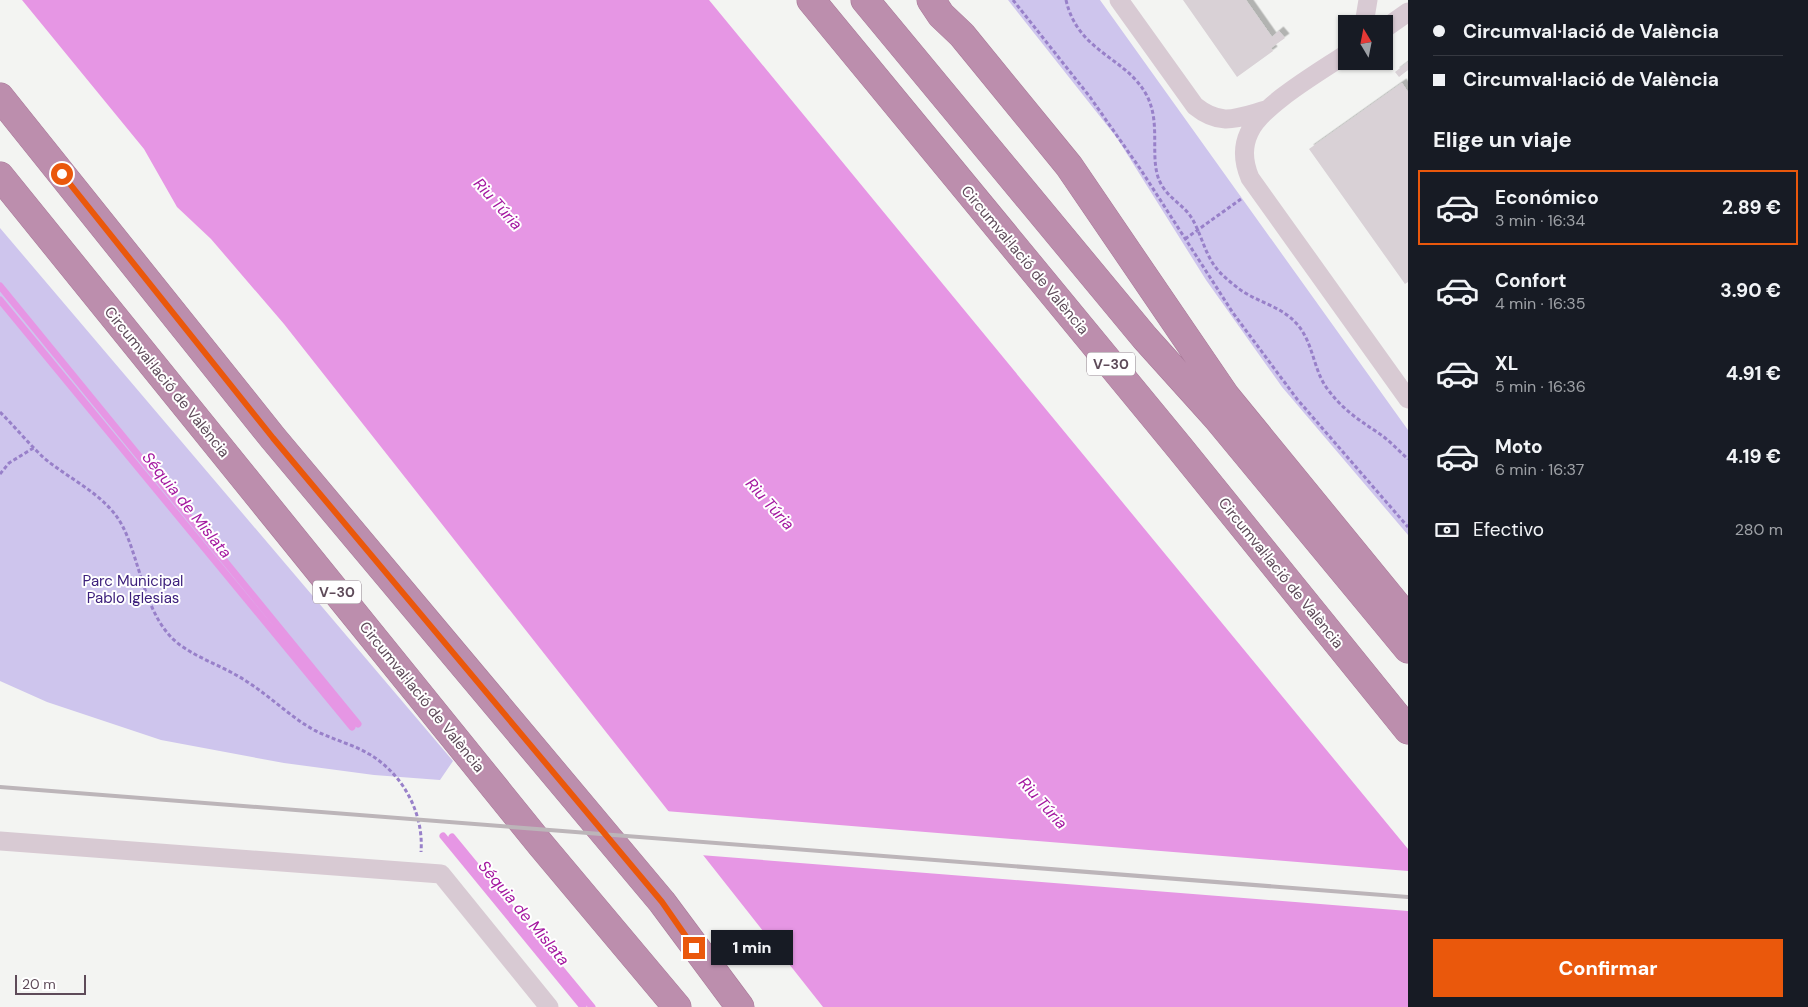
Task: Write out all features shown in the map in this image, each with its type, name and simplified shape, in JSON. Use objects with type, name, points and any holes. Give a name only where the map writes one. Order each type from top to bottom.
[{"type":"highway","name":"Circumval·lació de València","points":[[810,0],[1179,447],[1408,730]]},
{"type":"highway","name":"V-30","points":[[866,0],[1145,338],[1217,418],[1408,649]]},
{"type":"highway","points":[[931,0],[941,15],[962,35],[1069,166],[1225,395],[1408,619]]},
{"type":"highway","points":[[944,0],[962,35]]},
{"type":"highway","points":[[0,97],[273,438],[662,902],[740,1007]]},
{"type":"highway","name":"Circumval·lació de València","points":[[0,176],[540,845],[677,1007]]},
{"type":"street","points":[[1119,0],[1195,106],[1205,114],[1214,119],[1231,119],[1266,110]]},
{"type":"street","points":[[1393,22],[1408,12]]},
{"type":"street","points":[[1338,60],[1266,110],[1249,132],[1244,151],[1246,168],[1250,178],[1408,399]]},
{"type":"street","points":[[0,841],[441,874],[549,1007]]},
{"type":"path","points":[[1013,0],[1090,96],[1141,170],[1233,313],[1297,399],[1408,527]]},
{"type":"path","points":[[1066,0],[1073,20],[1082,34],[1094,47],[1126,72],[1147,95],[1153,111],[1156,131],[1155,167],[1159,181],[1165,191],[1188,214],[1198,230],[1213,264],[1223,276],[1240,290],[1286,314],[1297,323],[1307,338],[1324,385],[1335,399],[1358,421],[1378,432],[1408,459]]},
{"type":"path","points":[[1184,239],[1245,196]]},
{"type":"path","points":[[0,412],[44,458],[104,502],[122,526],[132,550],[140,578],[158,619],[178,644],[211,664],[246,680],[313,729],[368,754],[397,777],[416,810],[422,838],[419,873]]},
{"type":"path","points":[[0,474],[8,462],[35,448]]},
{"type":"green space","points":[[1008,0],[1100,0],[1408,430],[1408,535],[1282,387],[1206,280],[1117,138]]},
{"type":"green space","name":"Parc Municipal Pablo Iglesias","points":[[0,228],[453,761],[440,780],[374,775],[284,763],[161,740],[47,702],[0,681]]},
{"type":"water","name":"Riu Túria","points":[[22,0],[709,0],[1408,849],[1408,1007],[823,1007],[284,324],[211,239],[177,207],[144,149]]},
{"type":"pier","points":[[665,811],[1408,871],[1408,911],[700,855]]},
{"type":"building","points":[[1183,0],[1246,0],[1272,37],[1279,31],[1285,38],[1271,48],[1273,51],[1237,77]]},
{"type":"building","points":[[1408,62],[1408,70],[1399,77],[1395,72]]},
{"type":"building","points":[[1402,83],[1408,92],[1408,282],[1405,284],[1309,149]]},
{"type":"waterway","points":[[0,286],[358,724]]},
{"type":"waterway","name":"Séquia de Mislata","points":[[0,300],[352,727]]},
{"type":"waterway","name":"Séquia de Mislata","points":[[443,836],[583,1007]]},
{"type":"waterway","points":[[452,837],[592,1007]]},
{"type":"railway","points":[[0,787],[1408,897]]},
{"type":"route","points":[[62,174],[273,438],[662,902],[694,948]]}]
